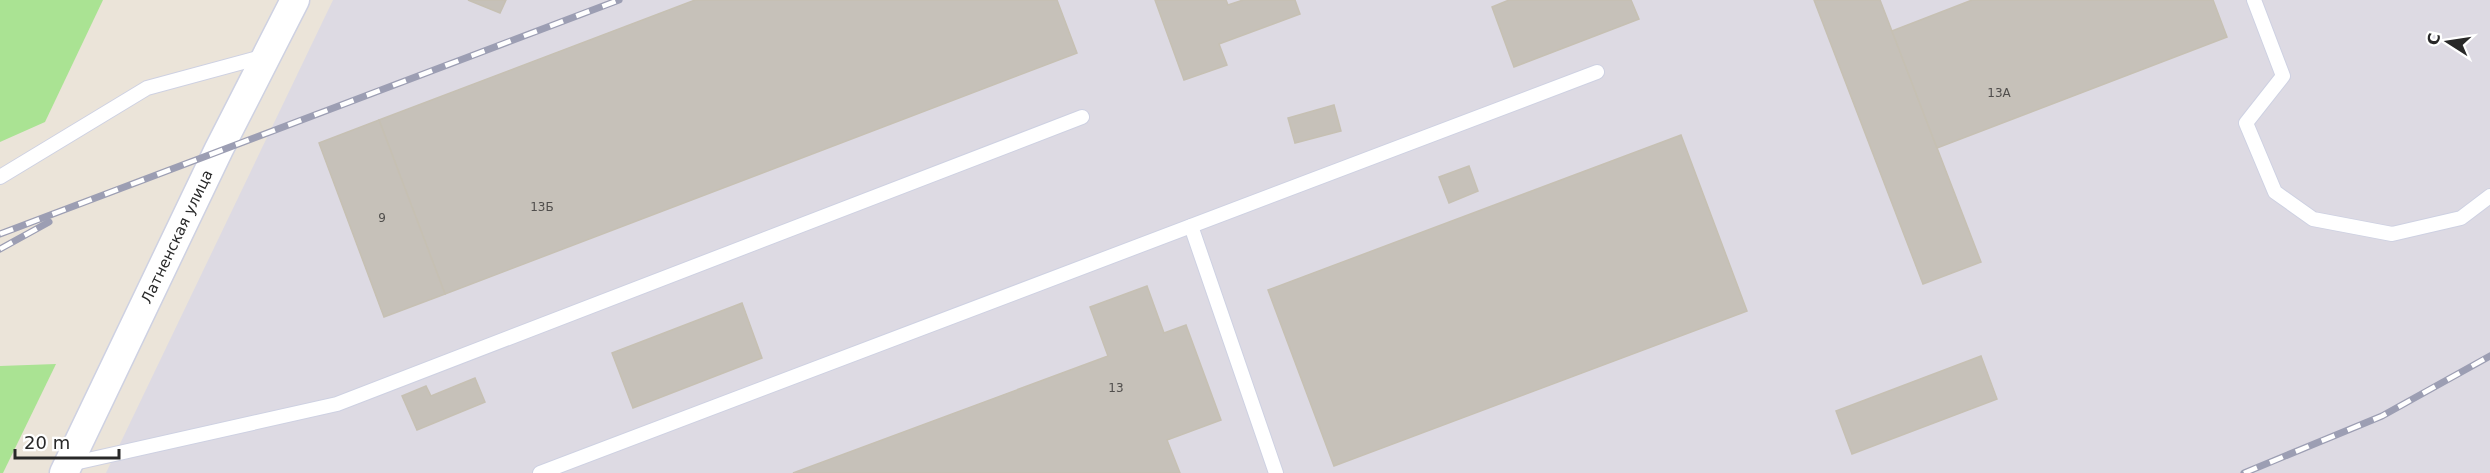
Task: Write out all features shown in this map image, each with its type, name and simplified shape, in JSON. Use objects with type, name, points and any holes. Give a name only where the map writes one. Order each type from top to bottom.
[{"type":"street","name":"Латненская улица","points":[[66,469],[295,0]]},
{"type":"lane","points":[[2254,0],[2283,76],[2246,123],[2275,192],[2313,219],[2392,234],[2461,218],[2490,196]]},
{"type":"lane","points":[[0,177],[147,88],[267,55]]},
{"type":"lane","points":[[540,473],[1598,72]]},
{"type":"lane","points":[[66,469],[336,404],[1082,117]]},
{"type":"lane","points":[[1191,226],[1276,473]]},
{"type":"shaded area","points":[[333,0],[2490,0],[2490,473],[106,473]]},
{"type":"green space","points":[[0,0],[103,0],[45,122],[0,142]]},
{"type":"green space","points":[[56,364],[3,473],[0,473],[0,366]]},
{"type":"building","points":[[468,0],[506,0],[500,13]]},
{"type":"building","points":[[695,0],[1057,0],[1077,53],[445,294],[379,120]]},
{"type":"building","points":[[1155,0],[1226,0],[1228,5],[1243,0],[1295,0],[1300,14],[1219,44],[1227,65],[1184,80]]},
{"type":"building","points":[[1509,0],[1631,0],[1639,19],[1514,67],[1492,7]]},
{"type":"building","points":[[1814,0],[1880,0],[1981,262],[1923,284]]},
{"type":"building","points":[[1972,0],[2213,0],[2227,37],[1937,148],[1892,31]]},
{"type":"building","points":[[1334,105],[1341,131],[1295,143],[1288,118]]},
{"type":"building","points":[[379,120],[445,294],[384,317],[319,143]]},
{"type":"building","points":[[1681,135],[1747,311],[1334,466],[1268,290]]},
{"type":"building","points":[[1469,166],[1478,191],[1449,203],[1439,177]]},
{"type":"building","points":[[1147,286],[1164,333],[1186,325],[1221,420],[1167,440],[1180,473],[793,473],[1108,356],[1090,307]]},
{"type":"building","points":[[742,303],[762,358],[633,408],[612,353]]},
{"type":"building","points":[[1981,356],[1997,399],[1852,454],[1836,411]]},
{"type":"building","points":[[475,378],[485,402],[417,430],[402,396],[426,386],[431,396]]},
{"type":"railway","points":[[0,234],[619,0]]},
{"type":"railway","points":[[0,249],[49,222]]},
{"type":"railway","points":[[2244,473],[2382,416],[2490,356]]}]
